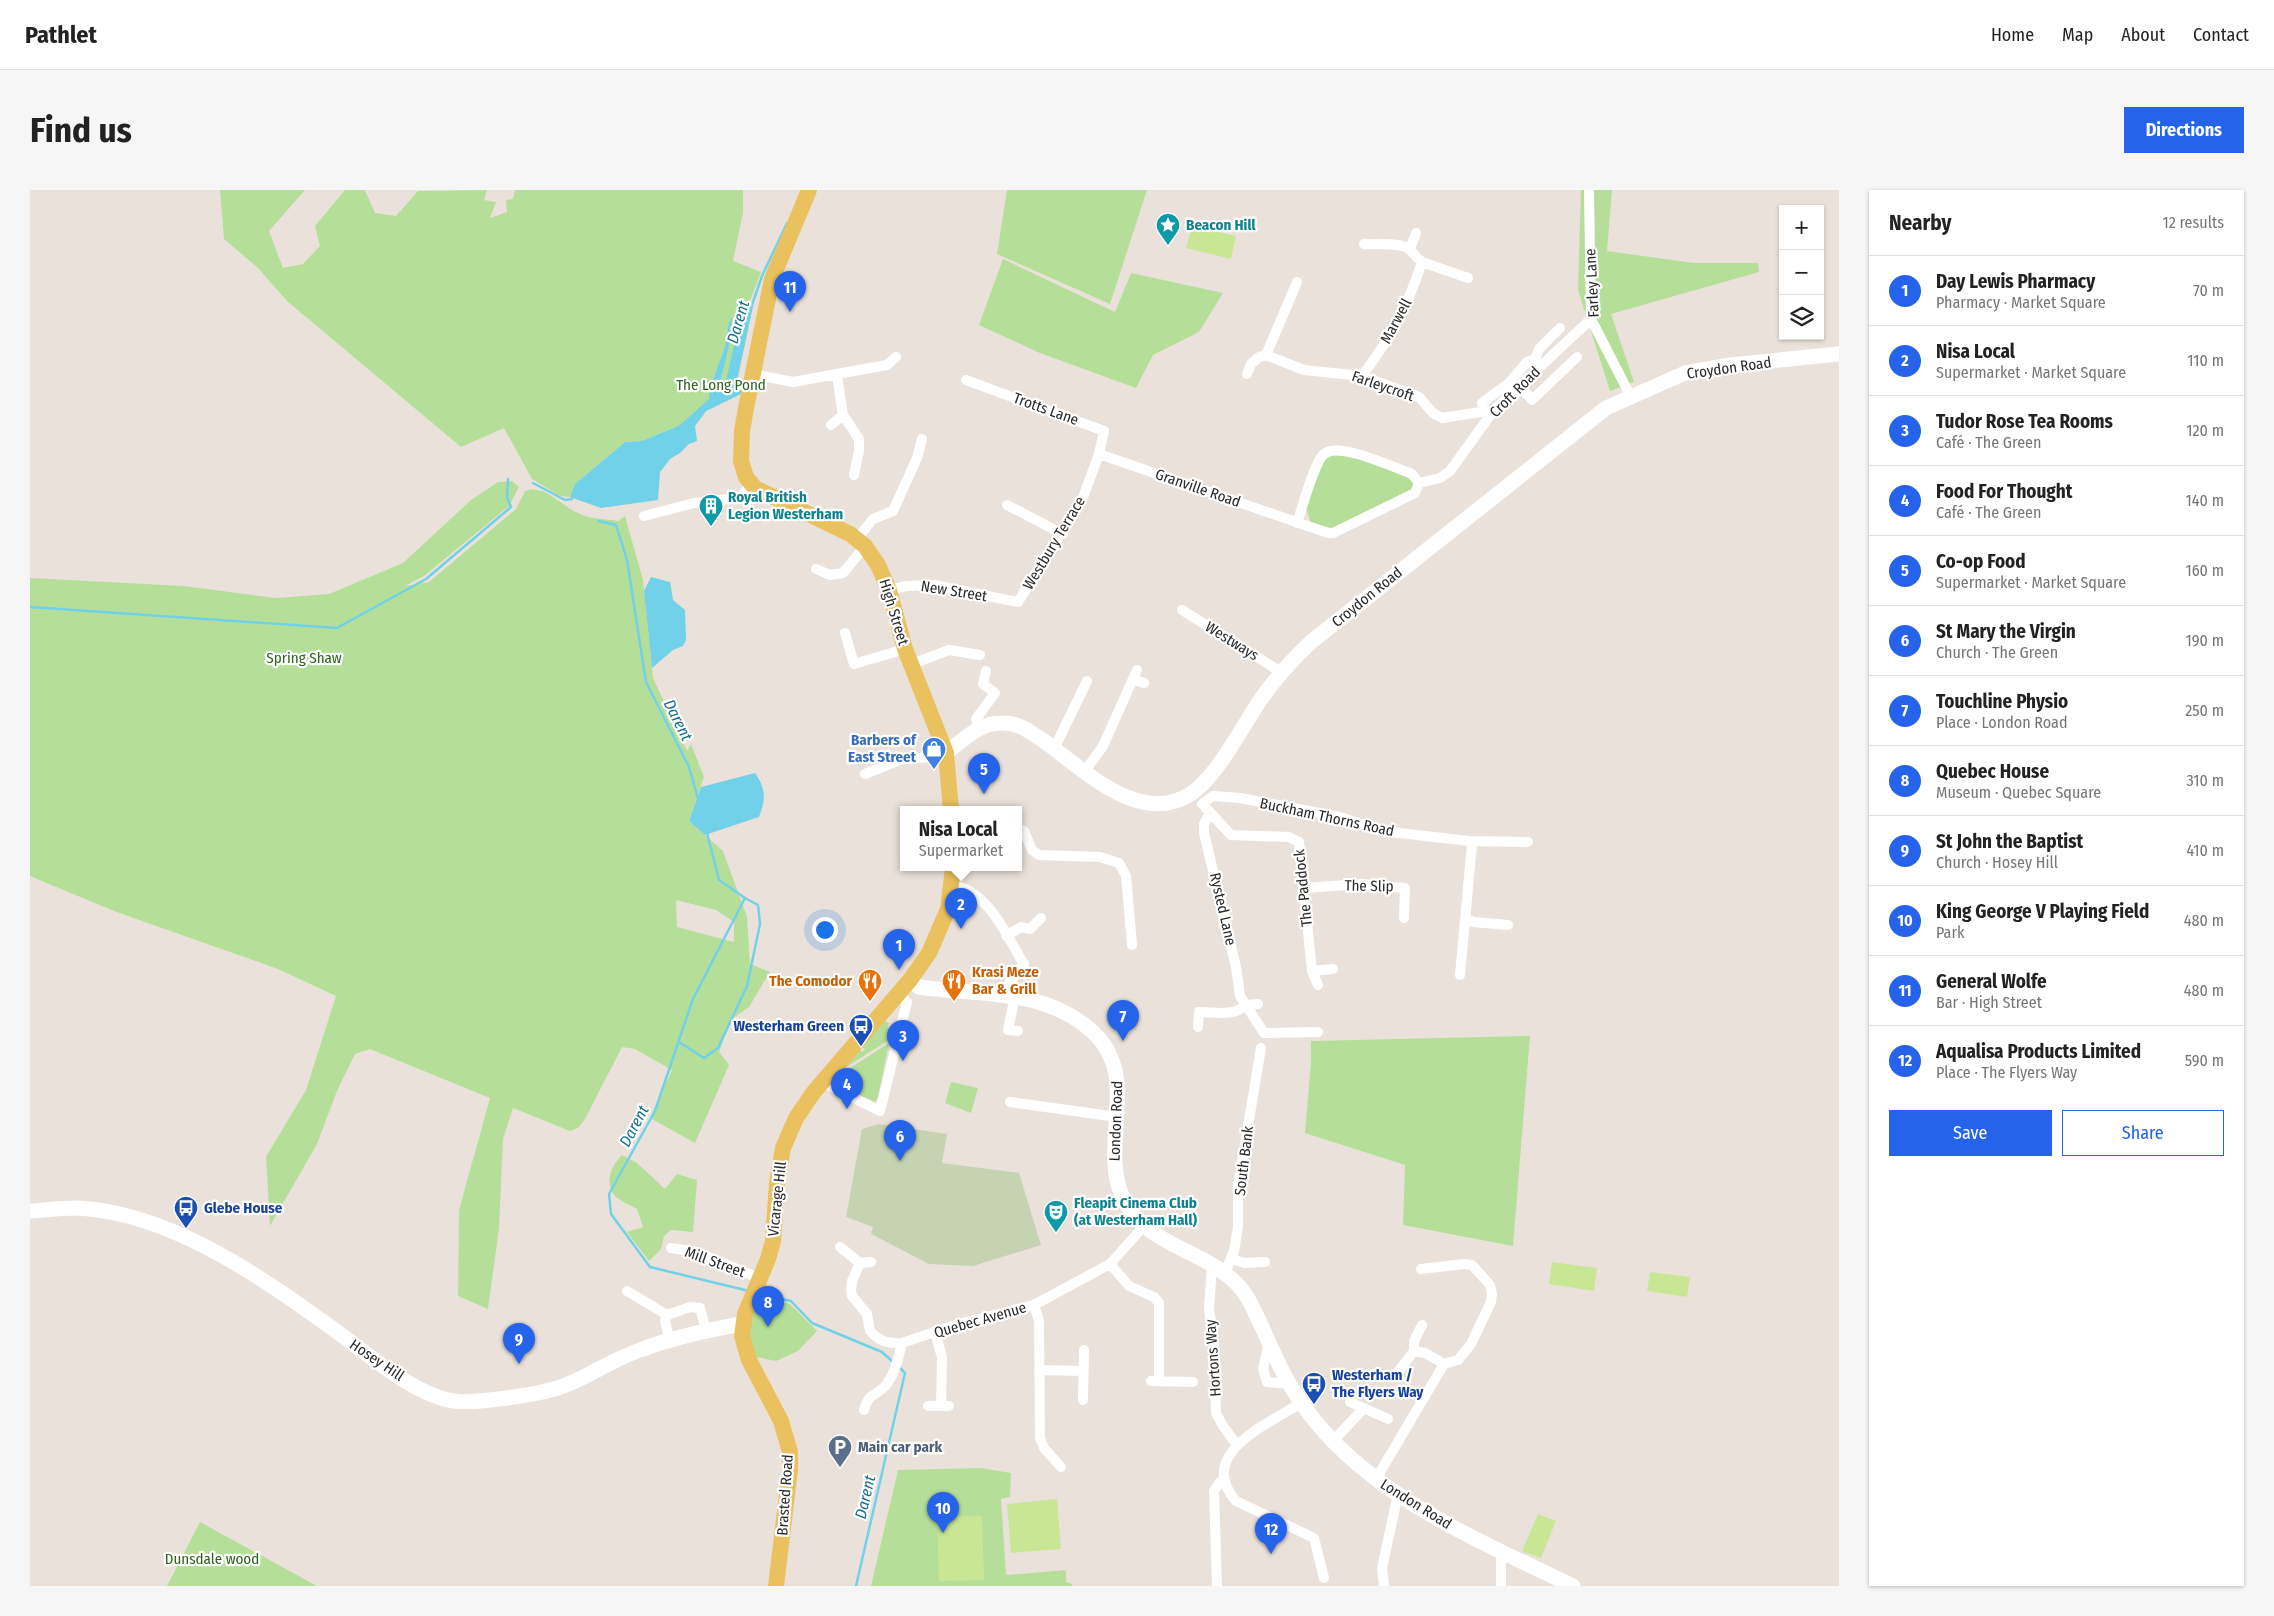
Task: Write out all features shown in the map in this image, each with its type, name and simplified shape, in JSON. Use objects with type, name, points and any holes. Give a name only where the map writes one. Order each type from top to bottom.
[{"type":"main road","points":[[752,485],[743,470],[740,448],[752,374],[772,279],[809,190]]},
{"type":"main road","name":"Croydon Road","points":[[946,755],[980,728],[1000,722],[1020,726],[1121,795],[1144,803],[1167,803],[1196,799],[1215,767],[1281,672],[1318,636],[1606,408],[1685,372],[1730,365],[1839,354]]},
{"type":"main road","name":"High Street","points":[[752,485],[861,543],[878,565],[889,590],[908,656],[946,755],[951,806]]},
{"type":"main road","name":"Vicarage Hill","points":[[742,1324],[773,1241],[777,1183],[784,1143],[796,1118],[822,1082],[910,980],[929,953],[948,909],[953,871]]},
{"type":"main road","name":"London Road","points":[[910,980],[922,987],[1008,995],[1037,1000],[1083,1024],[1102,1042],[1117,1072],[1117,1117],[1113,1156],[1116,1183],[1134,1217],[1143,1226],[1212,1265],[1228,1266],[1244,1291],[1289,1384],[1301,1403],[1333,1441],[1376,1479],[1398,1494],[1501,1554],[1573,1586]]},
{"type":"main road","name":"Hosey Hill","points":[[30,1211],[78,1208],[135,1219],[188,1238],[278,1289],[408,1382],[423,1390],[454,1401],[475,1401],[564,1386],[640,1350],[706,1330],[742,1324]]},
{"type":"main road","name":"Brasted Road","points":[[742,1324],[744,1348],[781,1420],[790,1452],[790,1470],[776,1586]]},
{"type":"street","name":"Farley Lane","points":[[1589,190],[1592,319],[1631,396]]},
{"type":"street","points":[[1410,249],[1416,233]]},
{"type":"street","points":[[1364,244],[1402,246],[1410,249],[1415,258],[1422,262],[1468,278]]},
{"type":"street","name":"Marwell","points":[[1362,376],[1386,343],[1401,317],[1422,262]]},
{"type":"street","points":[[1247,374],[1251,364],[1259,357],[1266,356],[1297,282]]},
{"type":"street","name":"Croft Road","points":[[1419,483],[1440,478],[1450,471],[1494,410],[1520,386],[1539,362],[1592,319]]},
{"type":"street","points":[[1482,403],[1508,383],[1527,362],[1539,362],[1539,349],[1560,328]]},
{"type":"street","name":"Farleycroft","points":[[1266,356],[1304,370],[1362,376],[1419,397],[1433,413],[1442,418],[1462,417],[1494,410]]},
{"type":"street","points":[[752,374],[794,382],[837,376],[887,365],[896,357]]},
{"type":"street","points":[[1520,386],[1532,400],[1577,357]]},
{"type":"street","points":[[837,376],[843,415],[859,439],[859,451],[854,475]]},
{"type":"street","name":"Trotts Lane","points":[[966,380],[1104,431],[1099,454]]},
{"type":"street","points":[[831,425],[843,415]]},
{"type":"street","points":[[816,568],[830,575],[843,573],[873,519],[893,511],[917,458],[922,439]]},
{"type":"street","points":[[1298,523],[1321,457],[1330,450],[1343,450],[1412,474],[1419,483]]},
{"type":"street","name":"Granville Road","points":[[1099,454],[1324,532],[1333,533],[1415,493],[1419,483]]},
{"type":"street","name":"Westbury Terrace","points":[[1018,602],[1062,534],[1089,484],[1099,454]]},
{"type":"street","points":[[644,516],[694,503],[733,500],[739,498],[752,485]]},
{"type":"street","points":[[1007,505],[1062,534]]},
{"type":"street","name":"New Street","points":[[889,590],[920,585],[934,585],[1018,602]]},
{"type":"street","name":"Westways","points":[[1182,610],[1281,672]]},
{"type":"street","points":[[844,633],[854,664],[950,650],[980,655]]},
{"type":"street","points":[[980,728],[976,719],[995,693],[983,684],[986,671]]},
{"type":"street","points":[[1085,771],[1103,746],[1135,674],[1144,684]]},
{"type":"street","points":[[1054,749],[1087,681]]},
{"type":"street","points":[[865,774],[902,759],[946,755]]},
{"type":"street","name":"Buckham Thorns Road","points":[[1196,799],[1213,796],[1240,798],[1340,817],[1382,831],[1469,841],[1528,842]]},
{"type":"street","name":"The Paddock","points":[[1196,799],[1231,835],[1295,838],[1299,842],[1312,971],[1318,985]]},
{"type":"street","name":"Rysted Lane","points":[[1210,813],[1204,824],[1204,833],[1236,966],[1240,996],[1264,1033],[1318,1032]]},
{"type":"street","points":[[1022,830],[1032,850],[1039,855],[1100,857],[1119,863],[1126,876],[1132,945]]},
{"type":"street","points":[[1460,975],[1472,844],[1469,841]]},
{"type":"street","name":"The Slip","points":[[1303,888],[1362,884],[1405,888],[1404,918]]},
{"type":"street","points":[[952,885],[972,892],[999,920],[1006,936],[1024,964],[1008,995],[1013,1030]]},
{"type":"street","points":[[1466,914],[1466,918],[1473,922],[1508,925]]},
{"type":"street","points":[[1006,936],[1021,927],[1030,929],[1041,918]]},
{"type":"street","points":[[1312,971],[1333,969]]},
{"type":"street","points":[[822,1082],[880,1110],[907,1002],[898,994]]},
{"type":"street","points":[[1198,1027],[1199,1012],[1233,1013],[1238,1012],[1246,1005],[1258,1004]]},
{"type":"street","name":"South Bank","points":[[1228,1266],[1238,1227],[1238,1186],[1262,1048]]},
{"type":"street","points":[[1010,1102],[1117,1117]]},
{"type":"street","name":"Quebec Avenue","points":[[860,1263],[852,1281],[851,1290],[852,1296],[867,1314],[870,1331],[882,1341],[893,1344],[902,1343],[990,1315],[1034,1305],[1110,1264],[1143,1226]]},
{"type":"street","points":[[840,1247],[860,1263],[872,1262]]},
{"type":"street","name":"Mill Street","points":[[671,1248],[696,1252],[759,1278]]},
{"type":"street","points":[[1228,1266],[1265,1262]]},
{"type":"street","points":[[1110,1264],[1128,1286],[1154,1297],[1159,1303],[1155,1381],[1193,1382]]},
{"type":"street","points":[[1414,1351],[1444,1364],[1458,1360],[1471,1344],[1491,1302],[1492,1294],[1490,1285],[1472,1265],[1465,1264],[1421,1269]]},
{"type":"street","name":"Hortons Way","points":[[1212,1265],[1210,1308],[1214,1344],[1216,1413],[1237,1445]]},
{"type":"street","points":[[627,1291],[667,1315]]},
{"type":"street","points":[[1034,1305],[1039,1321],[1040,1438],[1044,1448],[1061,1467]]},
{"type":"street","points":[[667,1315],[690,1307],[700,1308],[706,1330]]},
{"type":"street","points":[[667,1315],[666,1328],[670,1342]]},
{"type":"street","points":[[1394,1377],[1414,1351],[1414,1341],[1422,1326]]},
{"type":"street","points":[[928,1406],[945,1406],[942,1357],[935,1333]]},
{"type":"street","points":[[864,1410],[868,1397],[885,1387],[898,1358],[902,1343]]},
{"type":"street","points":[[1083,1400],[1084,1350]]},
{"type":"street","points":[[1376,1479],[1444,1364]]},
{"type":"street","points":[[1039,1370],[1083,1371]]},
{"type":"street","points":[[1350,1402],[1388,1419]]},
{"type":"street","points":[[1301,1403],[1237,1445],[1227,1460],[1224,1480],[1228,1492],[1236,1501],[1314,1538],[1324,1578]]},
{"type":"street","points":[[1333,1441],[1364,1408]]},
{"type":"street","points":[[1217,1586],[1214,1491],[1220,1482],[1224,1480]]},
{"type":"street","points":[[1384,1586],[1382,1568],[1398,1494]]},
{"type":"street","points":[[1501,1554],[1501,1586]]},
{"type":"green space","name":"The Long Pond","points":[[220,190],[305,190],[269,231],[283,268],[303,264],[320,246],[315,226],[345,190],[365,190],[375,213],[396,216],[418,191],[487,190],[484,200],[496,202],[490,218],[507,212],[506,200],[513,199],[515,190],[743,190],[743,213],[733,261],[761,272],[750,301],[753,306],[737,381],[739,390],[745,392],[706,411],[695,426],[677,426],[642,441],[625,442],[575,484],[570,497],[560,496],[532,479],[504,428],[461,447],[287,301],[258,268],[224,239]]},
{"type":"green space","points":[[1007,190],[1147,190],[1110,304],[997,254]]},
{"type":"green space","points":[[1581,190],[1612,190],[1607,251],[1694,263],[1758,263],[1759,272],[1611,314],[1634,382],[1610,391],[1578,290]]},
{"type":"green space","points":[[1192,226],[1236,236],[1231,259],[1186,248]]},
{"type":"green space","points":[[1003,259],[1115,312],[1131,273],[1223,293],[1199,332],[1153,355],[1136,388],[1040,353],[979,325]]},
{"type":"green space","points":[[1340,452],[1411,478],[1414,482],[1411,490],[1332,528],[1311,523],[1306,508],[1324,460]]},
{"type":"green space","name":"Spring Shaw","points":[[512,481],[519,487],[509,506],[424,576],[405,586],[429,582],[516,509],[525,491],[532,489],[540,490],[573,511],[589,517],[618,521],[625,516],[643,580],[653,678],[687,751],[691,744],[704,777],[689,821],[723,851],[747,917],[750,964],[770,972],[749,1007],[730,1020],[719,1052],[729,1065],[695,1143],[650,1118],[672,1070],[635,1049],[622,1047],[585,1119],[578,1128],[570,1131],[513,1108],[503,1139],[499,1228],[488,1309],[458,1296],[459,1210],[490,1098],[370,1049],[355,1054],[337,1091],[317,1144],[270,1226],[266,1157],[306,1090],[336,996],[278,969],[114,911],[30,876],[30,578],[184,586],[276,598],[329,594],[403,563],[471,500],[498,482]],"holes":[[[676,900],[716,910],[734,922],[734,942],[677,927]]]},
{"type":"green space","points":[[881,1019],[889,1023],[887,1027],[892,1032],[889,1040],[838,1072],[859,1049],[862,1052],[865,1049],[861,1046]]},
{"type":"green space","points":[[1530,1036],[1513,1246],[1403,1225],[1405,1165],[1305,1133],[1311,1041]]},
{"type":"green space","points":[[889,1043],[878,1097],[875,1102],[832,1083],[833,1079]]},
{"type":"green space","points":[[951,1082],[978,1088],[971,1113],[945,1103]]},
{"type":"green space","points":[[879,1124],[947,1134],[942,1163],[1019,1173],[1041,1245],[973,1266],[929,1264],[871,1234],[873,1227],[846,1217],[862,1129]]},
{"type":"green space","points":[[622,1155],[637,1163],[665,1189],[677,1174],[697,1180],[693,1232],[671,1230],[664,1236],[661,1249],[649,1261],[627,1232],[643,1227],[637,1209],[617,1198],[610,1185],[609,1180],[612,1169]]},
{"type":"green space","points":[[1552,1262],[1597,1268],[1594,1291],[1549,1284]]},
{"type":"green space","points":[[1650,1272],[1690,1277],[1687,1297],[1647,1291]]},
{"type":"green space","points":[[758,1295],[790,1304],[817,1331],[798,1351],[776,1361],[751,1356],[747,1332]]},
{"type":"green space","points":[[981,1468],[1011,1473],[1010,1497],[1001,1499],[1006,1575],[1066,1570],[1066,1582],[1072,1584],[1072,1586],[871,1586],[898,1470]]},
{"type":"green space","points":[[1057,1499],[1061,1549],[1011,1553],[1007,1504]]},
{"type":"green space","points":[[1538,1514],[1556,1521],[1541,1558],[1522,1551]]},
{"type":"green space","points":[[982,1516],[984,1580],[939,1581],[937,1517]]},
{"type":"green space","name":"Dunsdale wood","points":[[200,1522],[317,1586],[167,1586]]},
{"type":"water","points":[[751,304],[753,306],[737,381],[739,390],[745,392],[706,411],[695,426],[697,441],[689,444],[670,459],[660,472],[658,500],[601,508],[570,497],[575,484],[625,442],[642,441],[680,425],[709,399],[732,317],[730,342],[720,387],[725,385],[741,315]]},
{"type":"water","points":[[651,577],[670,582],[673,600],[685,610],[686,640],[683,646],[673,650],[652,668],[644,591]]},
{"type":"water","points":[[755,773],[764,794],[759,817],[705,835],[689,821],[701,787]]},
{"type":"waterway","name":"Darent","points":[[752,305],[762,276],[787,223]]},
{"type":"waterway","points":[[30,607],[337,628],[426,579],[511,507],[507,497],[508,479]]},
{"type":"waterway","points":[[533,483],[565,500],[572,499]]},
{"type":"waterway","name":"Darent","points":[[599,521],[616,525],[627,560],[646,682],[689,767],[698,799]]},
{"type":"waterway","name":"Darent","points":[[707,833],[719,880],[745,898],[693,999],[655,1111],[609,1194],[611,1214],[650,1267],[749,1291]]},
{"type":"waterway","points":[[679,1042],[704,1058],[718,1048],[747,986],[760,924],[758,905],[745,898]]},
{"type":"waterway","name":"Darent","points":[[759,1294],[791,1301],[812,1323],[882,1352],[894,1363]]},
{"type":"waterway","name":"Darent","points":[[856,1586],[905,1373],[898,1366]]},
{"type":"place","name":"Beacon Hill","points":[[1168,246]]},
{"type":"place","name":"General Wolfe","points":[[790,312]]},
{"type":"place","name":"Royal British Legion Westerham","points":[[711,527]]},
{"type":"place","name":"Barbers of East Street","points":[[934,770]]},
{"type":"place","name":"Co-op Food","points":[[984,794]]},
{"type":"place","name":"Nisa Local","points":[[961,929]]},
{"type":"place","name":"Day Lewis Pharmacy","points":[[899,970]]},
{"type":"place","name":"The Comodor","points":[[870,1002]]},
{"type":"place","name":"Krasi Meze Bar & Grill","points":[[954,1002]]},
{"type":"place","name":"Touchline Physio","points":[[1123,1041]]},
{"type":"place","name":"Westerham Green","points":[[861,1047]]},
{"type":"place","name":"Tudor Rose Tea Rooms","points":[[903,1061]]},
{"type":"place","name":"Food For Thought","points":[[847,1109]]},
{"type":"place","name":"St Mary the Virgin","points":[[900,1161]]},
{"type":"place","name":"Glebe House","points":[[186,1229]]},
{"type":"place","name":"Fleapit Cinema Club (at Westerham Hall)","points":[[1056,1233]]},
{"type":"place","name":"Quebec House","points":[[768,1327]]},
{"type":"place","name":"St John the Baptist","points":[[519,1364]]},
{"type":"place","name":"Westerham / The Flyers Way","points":[[1314,1405]]},
{"type":"place","name":"Main car park","points":[[840,1468]]},
{"type":"place","name":"King George V Playing Field","points":[[943,1533]]},
{"type":"place","name":"Aqualisa Products Limited","points":[[1271,1554]]}]
